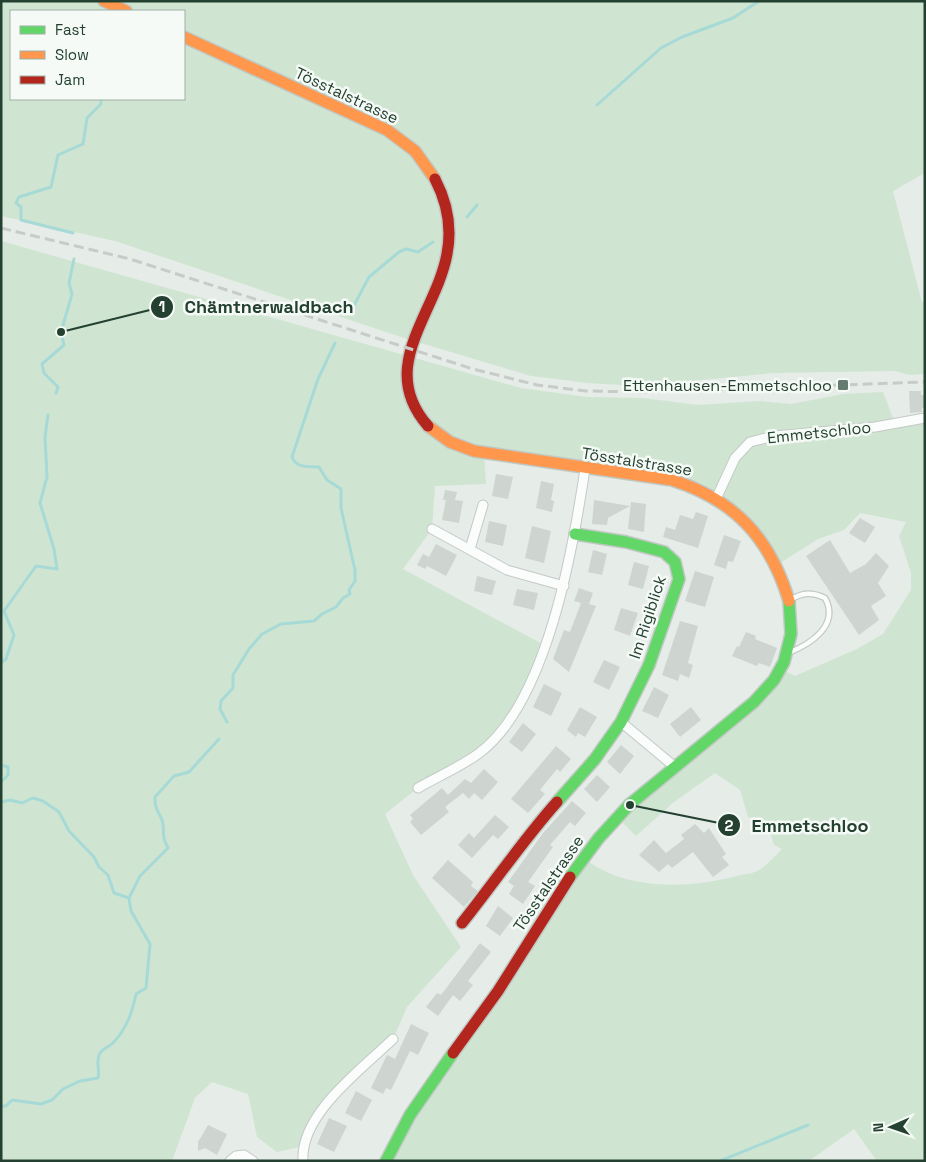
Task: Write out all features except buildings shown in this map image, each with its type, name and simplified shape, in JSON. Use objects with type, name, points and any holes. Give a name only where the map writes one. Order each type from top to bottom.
[{"type":"main road","points":[[104,1],[124,10]]},
{"type":"main road","name":"Tösstalstrasse","points":[[185,37],[382,127],[413,149],[425,163],[441,192],[447,212],[449,236],[440,280],[414,333],[407,355],[407,382],[414,408],[432,430],[456,446],[474,451],[585,469],[679,481],[703,490],[740,518],[765,546],[777,565],[790,601],[791,634],[787,653],[781,669],[766,690],[617,817],[582,857],[498,991],[414,1106],[386,1161]]},
{"type":"main road","name":"Im Rigiblick","points":[[462,923],[528,835],[595,759],[621,722],[649,665],[678,579],[678,570],[672,558],[667,554],[616,540],[575,534]]},
{"type":"street","name":"Emmetschloo","points":[[716,498],[735,458],[750,442],[774,436],[875,427],[925,418]]},
{"type":"street","points":[[418,788],[478,754],[501,731],[515,711],[540,657],[564,586],[575,534],[585,469]]},
{"type":"street","points":[[470,549],[483,505]]},
{"type":"street","points":[[432,529],[507,570],[564,586]]},
{"type":"street","points":[[621,722],[675,767]]},
{"type":"street","points":[[303,1161],[307,1134],[322,1108],[392,1039]]},
{"type":"street","points":[[230,1161],[236,1156],[244,1155],[254,1161]]},
{"type":"lane","points":[[787,653],[800,648],[817,637],[830,620],[830,613],[825,598],[813,593],[806,593],[790,601]]},
{"type":"green space","points":[[1,1],[925,1],[925,173],[893,191],[922,302],[925,302],[925,374],[910,375],[895,371],[773,373],[640,386],[587,383],[531,376],[404,338],[115,241],[1,216]]},
{"type":"green space","points":[[1,241],[521,388],[587,397],[643,398],[698,405],[759,401],[791,404],[843,394],[883,392],[895,423],[925,418],[925,1161],[877,1161],[854,1129],[809,1161],[386,1161],[582,857],[599,868],[617,876],[657,884],[677,885],[718,880],[754,872],[765,866],[782,849],[774,845],[767,822],[748,817],[740,790],[715,773],[674,802],[636,836],[617,817],[675,767],[781,669],[795,676],[857,649],[883,634],[911,590],[911,573],[899,536],[906,522],[860,513],[844,530],[818,539],[777,565],[765,546],[703,490],[484,453],[486,484],[435,486],[432,529],[403,569],[544,645],[520,705],[478,754],[418,788],[385,814],[413,875],[461,947],[407,1007],[393,1039],[322,1108],[304,1146],[277,1152],[257,1137],[248,1094],[212,1082],[195,1098],[172,1161],[1,1161]]},
{"type":"waterway","points":[[597,105],[661,48],[682,37],[733,18],[759,1]]},
{"type":"waterway","points":[[73,233],[21,220],[21,207],[16,203],[19,197],[51,187],[58,155],[83,144],[87,118],[101,104],[101,100]]},
{"type":"waterway","points":[[467,217],[477,205]]},
{"type":"waterway","points":[[350,313],[369,277],[399,252],[406,249],[418,252],[433,242]]},
{"type":"waterway","points":[[56,393],[58,387],[44,373],[42,364],[64,345],[61,332],[72,294],[69,283],[74,259]]},
{"type":"waterway","points":[[227,722],[220,709],[221,701],[233,688],[233,675],[249,649],[262,634],[281,624],[314,621],[322,614],[336,607],[343,598],[350,594],[349,590],[355,581],[355,570],[341,508],[341,489],[327,480],[319,467],[300,465],[292,457],[318,379],[335,343]]},
{"type":"waterway","points":[[1,663],[6,659],[14,635],[4,611],[36,566],[57,569],[54,549],[40,503],[47,477],[45,437],[48,415]]},
{"type":"waterway","points":[[1,1106],[6,1106],[12,1100],[41,1104],[52,1100],[63,1089],[80,1081],[98,1078],[99,1055],[122,1032],[131,1014],[136,994],[146,988],[150,944],[131,911],[129,898],[140,876],[168,848],[155,797],[174,776],[189,772],[219,739]]},
{"type":"waterway","points":[[1,765],[8,767],[8,775],[1,782]]},
{"type":"waterway","points":[[1,802],[10,800],[22,803],[33,798],[43,801],[59,812],[69,831],[108,875],[114,893],[129,898]]},
{"type":"waterway","points":[[720,1161],[808,1125]]},
{"type":"railway","points":[[1,228],[130,259],[473,369],[537,385],[586,391],[642,392],[925,382]]},
{"type":"traffic: fast","points":[[557,802],[595,759],[621,722],[649,665],[679,579],[675,562],[664,552],[626,542],[575,534]]},
{"type":"traffic: fast","points":[[570,877],[598,839],[629,805],[754,702],[774,680],[784,662],[791,634],[789,601]]},
{"type":"traffic: fast","points":[[386,1161],[410,1115],[453,1053]]},
{"type":"traffic: slow","points":[[104,1],[124,10]]},
{"type":"traffic: slow","points":[[185,37],[387,130],[415,151],[435,179]]},
{"type":"traffic: slow","points":[[428,426],[450,442],[474,451],[672,480],[694,488],[732,510],[747,524],[772,558],[789,601]]},
{"type":"traffic: jam","points":[[428,426],[413,404],[407,383],[408,361],[414,340],[441,276],[447,254],[449,225],[443,197],[435,179]]},
{"type":"traffic: jam","points":[[462,923],[532,831],[557,802]]},
{"type":"traffic: jam","points":[[453,1053],[498,991],[570,877]]},
{"type":"place","name":"Chämtnerwaldbach","points":[[61,332]]},
{"type":"place","name":"Ettenhausen-Emmetschloo","points":[[843,385]]},
{"type":"place","name":"Emmetschloo","points":[[630,805]]}]
